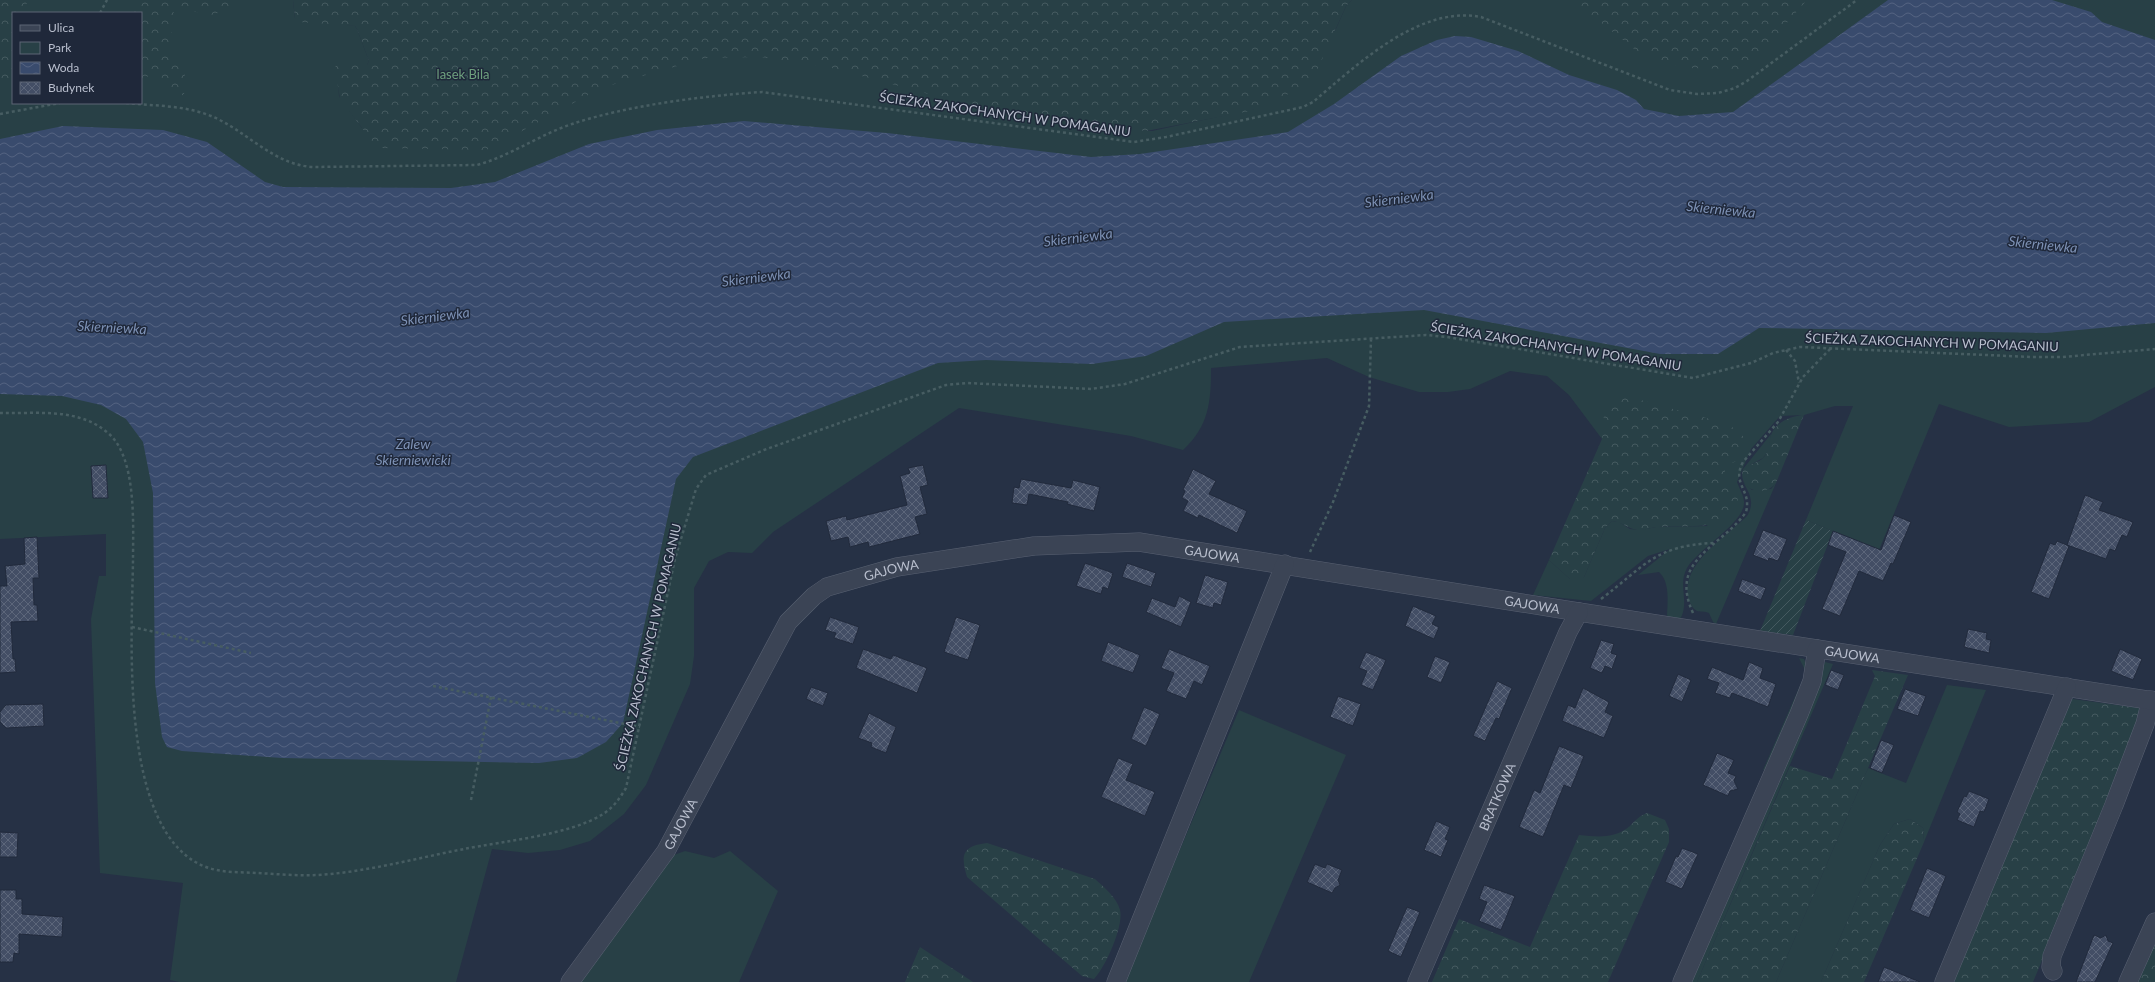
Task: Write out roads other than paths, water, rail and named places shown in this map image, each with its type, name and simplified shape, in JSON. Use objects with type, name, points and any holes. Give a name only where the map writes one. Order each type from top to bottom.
[{"type":"street","name":"GAJOWA","points":[[570,982],[666,851],[788,622],[814,596],[828,587],[897,567],[1034,546],[1085,542],[1139,542],[2153,701]]},
{"type":"street","points":[[1116,982],[1285,564]]},
{"type":"street","name":"BRATKOWA","points":[[1417,982],[1568,632],[1579,612]]},
{"type":"street","points":[[1682,982],[1800,714],[1812,681],[1817,649]]},
{"type":"street","points":[[1944,982],[2067,687]]},
{"type":"street","points":[[2053,971],[2051,967],[2052,956],[2117,798],[2153,701]]},
{"type":"street","points":[[2128,982],[2155,922]]},
{"type":"water","name":"Zalew Skierniewicki","points":[[1888,0],[2052,0],[2091,12],[2102,22],[2155,40],[2155,323],[2046,333],[1759,328],[1718,354],[1660,354],[1424,310],[1224,322],[1146,356],[1092,364],[986,360],[938,363],[693,457],[676,479],[623,723],[606,742],[577,758],[539,763],[282,758],[182,751],[167,747],[162,737],[155,683],[153,493],[143,442],[126,419],[101,405],[62,396],[0,394],[0,139],[63,126],[163,130],[207,142],[265,182],[283,187],[451,188],[495,182],[589,144],[657,130],[744,121],[887,133],[1091,157],[1140,154],[1288,132],[1334,104],[1401,56],[1437,40],[1455,36],[1471,37],[1518,51],[1569,75],[1617,90],[1636,100],[1644,109],[1679,116],[1733,112]]},
{"type":"park label","name":"lasek Bila","points":[[463,74]]},
{"type":"water label","name":"Skierniewka","points":[[1399,198]]},
{"type":"water label","name":"Skierniewka","points":[[1721,209]]},
{"type":"water label","name":"Skierniewka","points":[[1078,237]]},
{"type":"water label","name":"Skierniewka","points":[[2043,244]]},
{"type":"water label","name":"Skierniewka","points":[[756,277]]},
{"type":"water label","name":"Skierniewka","points":[[435,316]]},
{"type":"water label","name":"Skierniewka","points":[[112,327]]}]
